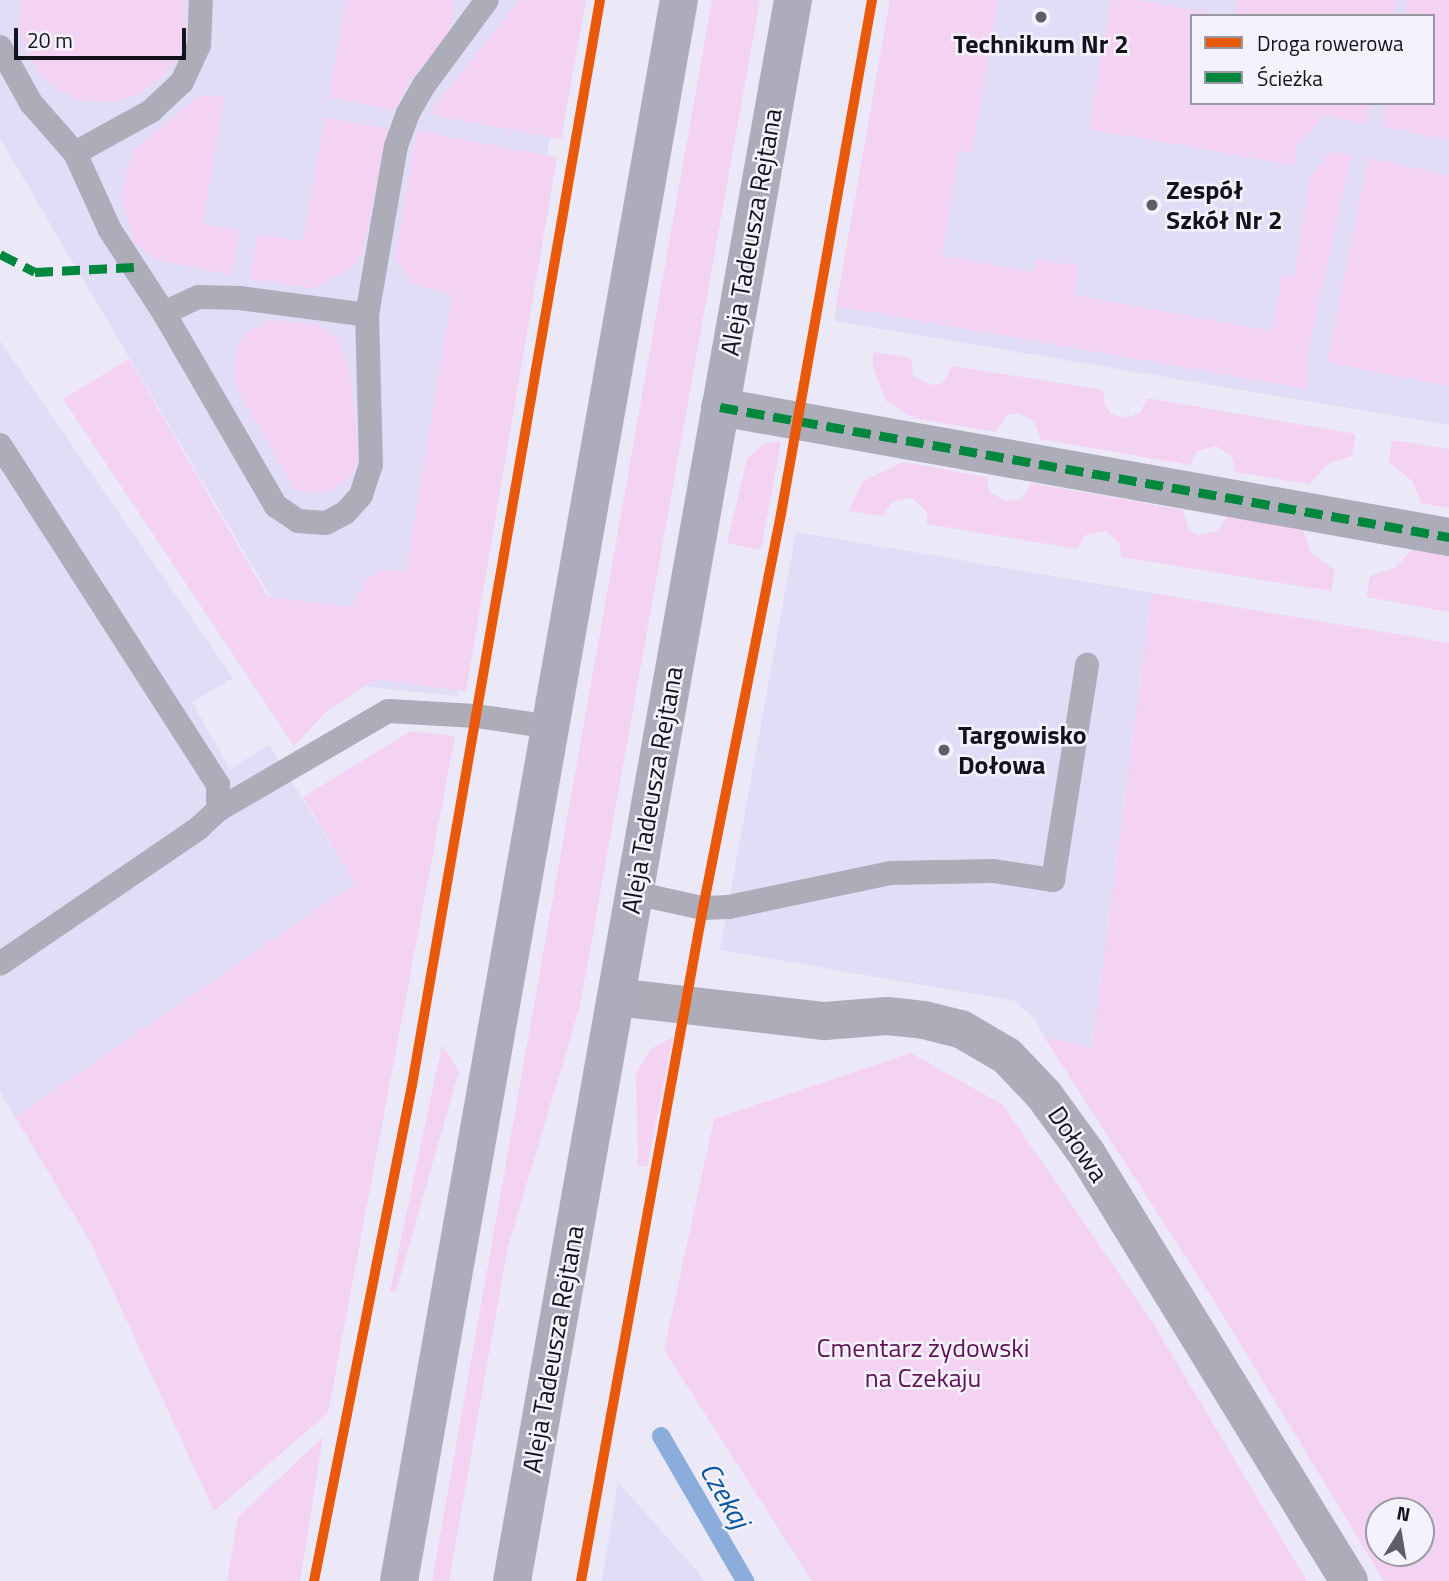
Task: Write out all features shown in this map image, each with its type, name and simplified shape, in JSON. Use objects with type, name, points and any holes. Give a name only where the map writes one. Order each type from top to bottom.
[{"type":"main road","points":[[399,1581],[679,0]]},
{"type":"main road","name":"Aleja Tadeusza Rejtana","points":[[512,1581],[793,0]]},
{"type":"street","points":[[720,407],[1449,537]]},
{"type":"street","name":"Dołowa","points":[[616,997],[825,1021],[887,1016],[924,1020],[961,1029],[1007,1056],[1044,1095],[1087,1154],[1349,1581]]},
{"type":"lane","points":[[75,153],[151,111],[182,82],[199,45],[201,0]]},
{"type":"lane","points":[[0,47],[31,103],[75,153],[110,230],[164,313],[276,506],[298,521],[326,523],[345,513],[361,495],[371,465],[367,315],[388,181],[408,113],[487,0]]},
{"type":"lane","points":[[164,313],[199,297],[367,315]]},
{"type":"lane","points":[[0,445],[218,785],[218,810]]},
{"type":"lane","points":[[634,893],[703,908],[729,907],[890,873],[993,872],[1053,880],[1087,665]]},
{"type":"lane","points":[[0,964],[199,828],[218,810],[388,711],[476,716],[551,727]]},
{"type":"shaded area","points":[[0,0],[573,0],[457,696],[321,682],[0,139]]},
{"type":"shaded area","name":"Zespół Szkół Nr 2","points":[[890,0],[1449,0],[1449,425],[834,321]]},
{"type":"shaded area","points":[[0,341],[233,678],[192,702],[230,769],[269,745],[355,883],[15,1117],[0,1092]]},
{"type":"shaded area","name":"Targowisko Dołowa","points":[[796,532],[1152,593],[1092,1048],[1044,1037],[1036,1020],[1015,1001],[720,950]]},
{"type":"shaded area","points":[[618,1482],[698,1572],[704,1581],[602,1581]]},
{"type":"green space","points":[[21,0],[184,0],[186,36],[176,60],[159,81],[137,95],[112,102],[85,101],[61,91],[40,75],[26,52],[19,27]]},
{"type":"green space","points":[[346,0],[455,0],[449,36],[410,80],[395,110],[329,97]]},
{"type":"green space","points":[[520,0],[586,0],[561,139],[428,114]]},
{"type":"green space","points":[[712,0],[760,0],[580,1006],[508,1246],[449,1581],[432,1581]]},
{"type":"green space","points":[[890,0],[998,0],[972,153],[959,152],[942,256],[1034,272],[1037,259],[1078,266],[1074,295],[1272,331],[1282,275],[1294,277],[1310,177],[1331,151],[1351,156],[1306,361],[1308,389],[836,306]]},
{"type":"green space","points":[[1111,0],[1137,0],[1214,14],[1190,14],[1190,105],[1371,105],[1366,124],[1325,115],[1297,145],[1294,165],[1089,129]]},
{"type":"green space","points":[[1238,0],[1396,0],[1393,14],[1235,14]]},
{"type":"green space","points":[[1407,0],[1449,0],[1449,140],[1381,126],[1386,105],[1435,105],[1435,14],[1404,14]]},
{"type":"green space","points":[[199,96],[224,97],[203,224],[240,230],[231,275],[153,259],[134,242],[120,195],[133,151]]},
{"type":"green space","points":[[325,117],[388,129],[363,251],[352,268],[312,289],[250,278],[258,234],[303,241]]},
{"type":"green space","points":[[417,131],[557,157],[466,691],[376,679],[328,710],[294,746],[63,399],[129,359],[268,597],[351,607],[368,578],[383,570],[406,570],[452,295],[412,283],[395,258]]},
{"type":"green space","points":[[1368,158],[1449,175],[1449,386],[1327,362]]},
{"type":"green space","points":[[269,320],[320,325],[336,336],[349,365],[359,457],[350,478],[324,494],[294,489],[237,388],[234,365],[240,342],[247,332]]},
{"type":"green space","points":[[873,352],[911,358],[913,376],[932,385],[942,383],[953,366],[1103,390],[1105,405],[1111,414],[1126,418],[1140,413],[1147,398],[1356,434],[1352,456],[1329,463],[1309,484],[1235,472],[1232,456],[1216,446],[1197,451],[1190,465],[1040,439],[1035,422],[1018,413],[1007,415],[995,432],[914,418],[885,400],[873,366]]},
{"type":"green space","points":[[1392,440],[1449,449],[1449,508],[1421,503],[1412,481],[1389,462]]},
{"type":"green space","points":[[781,441],[761,550],[727,543],[747,459],[765,443]]},
{"type":"green space","points":[[903,462],[987,477],[989,491],[1005,501],[1022,499],[1031,483],[1183,510],[1189,531],[1200,535],[1218,531],[1227,517],[1303,529],[1311,553],[1335,570],[1331,591],[1121,557],[1120,544],[1106,531],[1086,535],[1077,549],[927,524],[927,512],[912,498],[892,502],[883,516],[848,511],[863,481]]},
{"type":"green space","points":[[1413,549],[1449,555],[1449,612],[1366,597],[1370,576],[1395,568]]},
{"type":"green space","points":[[1152,593],[1449,643],[1449,1581],[1384,1581],[1376,1567],[1435,1567],[1435,1497],[1365,1497],[1365,1550],[1216,1304],[1044,1037],[1092,1047]]},
{"type":"green space","points":[[411,731],[455,736],[328,1413],[214,1511],[91,1243],[15,1117],[355,883],[303,797]]},
{"type":"green space","points":[[673,1037],[647,1167],[638,1165],[636,1073],[651,1049]]},
{"type":"green space","points":[[442,1045],[459,1071],[396,1292],[390,1291]]},
{"type":"green space","name":"Cmentarz żydowski na Czekaju","points":[[911,1053],[1003,1105],[1153,1323],[1307,1581],[812,1581],[664,1350],[714,1119]]},
{"type":"green space","points":[[323,1437],[300,1581],[227,1581],[238,1517]]},
{"type":"waterway","name":"Czekaj","points":[[661,1436],[745,1581]]},
{"type":"marked path","points":[[0,254],[35,272],[134,267]]},
{"type":"marked path","points":[[720,407],[1449,537]]},
{"type":"cycle path","points":[[314,1581],[412,1085],[600,0]]},
{"type":"cycle path","points":[[581,1581],[703,908],[781,514],[872,0]]},
{"type":"place","name":"Technikum Nr 2","points":[[1041,17]]},
{"type":"place","name":"Zespół Szkół Nr 2","points":[[1152,205]]},
{"type":"place","name":"Targowisko Dołowa","points":[[944,750]]}]
